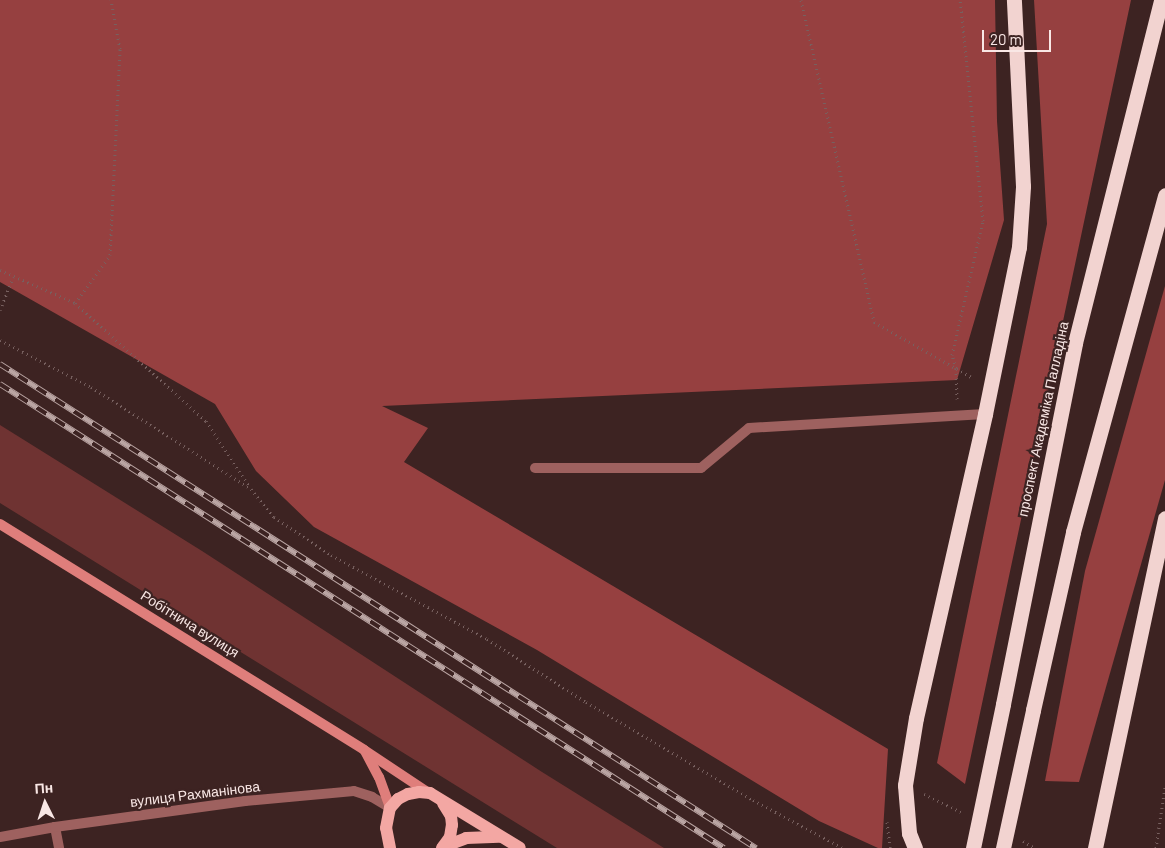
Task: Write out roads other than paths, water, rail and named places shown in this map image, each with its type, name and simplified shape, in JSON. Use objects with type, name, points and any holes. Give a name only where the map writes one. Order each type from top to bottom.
[{"type":"highway","points":[[915,848],[909,833],[904,785],[916,718],[990,388],[1019,247],[1023,186],[1014,0]]},
{"type":"highway","name":"проспект Академіка Палладіна","points":[[973,848],[1075,343],[1161,0]]},
{"type":"highway","points":[[1003,848],[1073,532],[1165,195]]},
{"type":"highway","points":[[1095,848],[1165,518]]},
{"type":"main road","points":[[392,845],[386,818],[390,808],[398,799],[408,794],[430,793],[520,848]]},
{"type":"main road","points":[[441,800],[451,816],[452,825],[450,837],[442,848]]},
{"type":"main road","points":[[442,848],[466,838],[501,837]]},
{"type":"street","points":[[534,468],[702,468],[749,428],[984,414]]},
{"type":"street","name":"Робітнича вулиця","points":[[0,524],[430,793]]},
{"type":"street","name":"Робітнича вулиця","points":[[364,750],[380,777],[390,808]]},
{"type":"street","name":"вулиця Рахманінова","points":[[0,837],[55,826],[245,801],[354,791],[372,797],[390,808]]},
{"type":"street","points":[[55,826],[59,848]]},
{"type":"railway","points":[[0,364],[756,848]]},
{"type":"railway","points":[[0,384],[724,848]]}]
